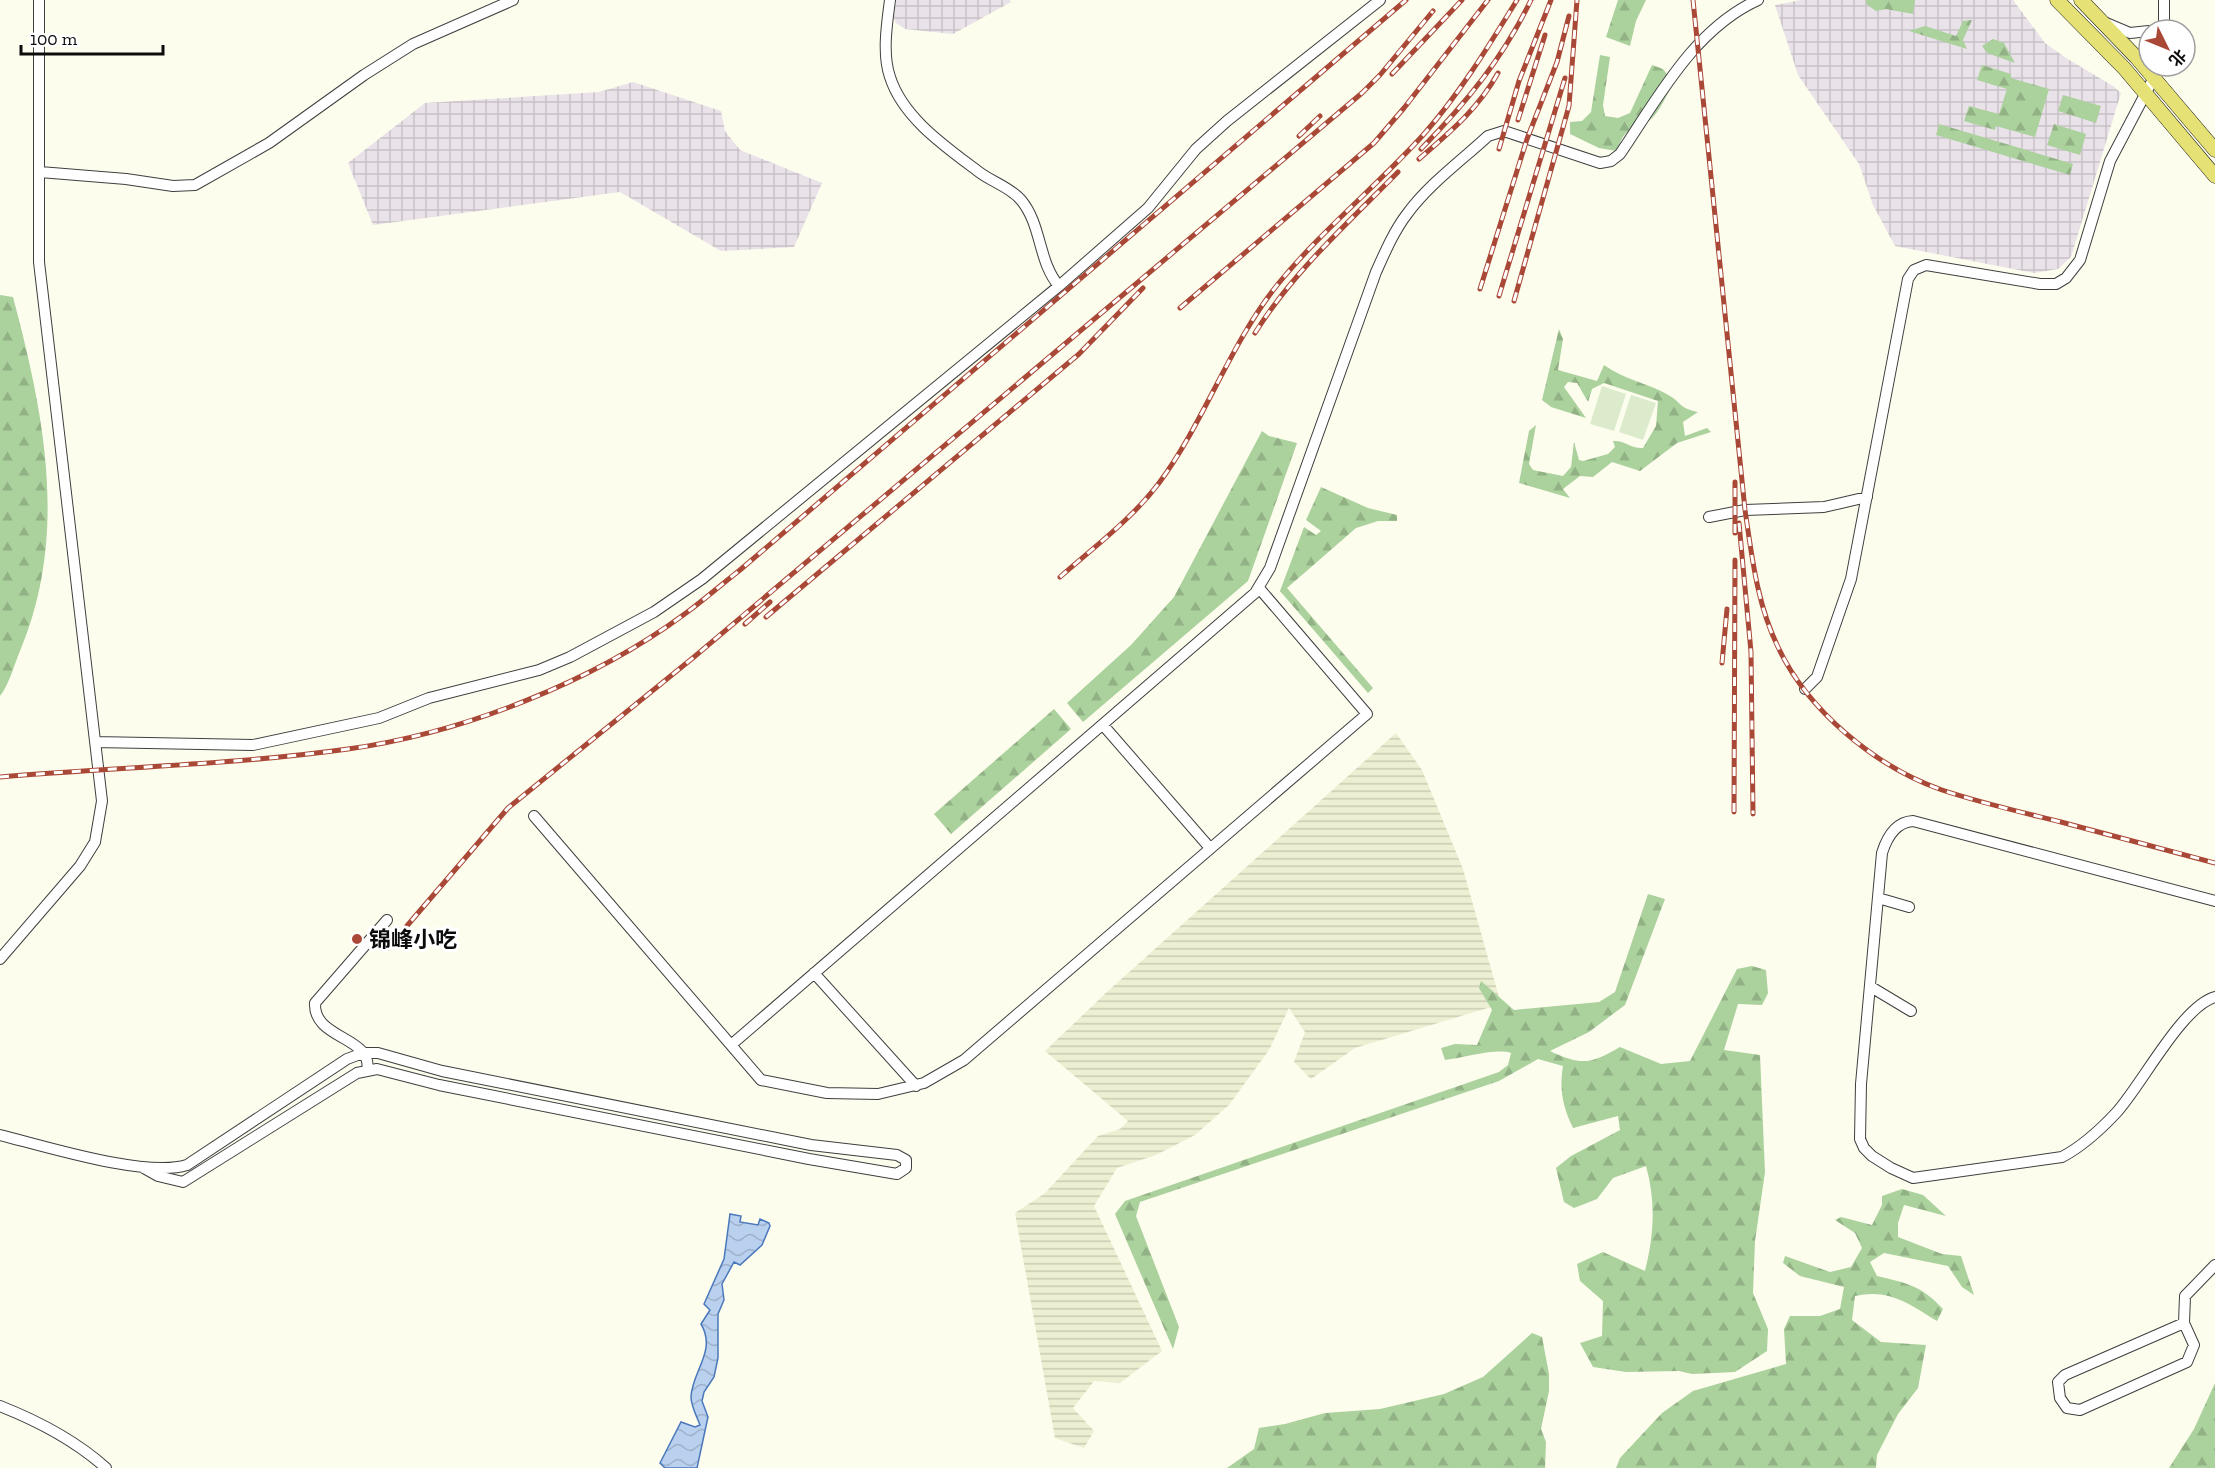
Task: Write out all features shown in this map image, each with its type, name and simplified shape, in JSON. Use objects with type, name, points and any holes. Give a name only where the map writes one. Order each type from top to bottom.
[{"type":"main road","points":[[2057,0],[2092,33],[2215,176]]},
{"type":"main road","points":[[2081,0],[2137,53]]},
{"type":"main road","points":[[2161,78],[2215,150]]},
{"type":"street","points":[[0,959],[80,867],[95,842],[102,801],[39,262],[39,0]]},
{"type":"street","points":[[40,172],[126,179],[173,186],[195,185],[269,144],[364,75],[413,44],[513,0]]},
{"type":"street","points":[[890,0],[886,33],[887,66],[896,90],[929,132],[980,172],[1019,198],[1035,224],[1047,268],[1059,286]]},
{"type":"street","points":[[95,742],[253,745],[379,718],[429,698],[539,670],[570,657],[654,612],[702,579],[1059,286],[1148,208],[1196,150],[1227,121],[1380,0]]},
{"type":"street","points":[[731,1045],[1103,725],[1258,588],[1270,568],[1376,272],[1395,233],[1424,194],[1488,136],[1498,132],[1504,131],[1600,163],[1611,162],[1620,154],[1670,80],[1706,36],[1723,19],[1758,0]]},
{"type":"street","points":[[2163,18],[2164,0]]},
{"type":"street","points":[[2104,22],[2130,33],[2137,32]]},
{"type":"street","points":[[1805,689],[1817,677],[1843,607],[1867,497],[1908,279],[1914,270],[1926,265],[2040,284],[2056,284],[2066,278],[2079,260],[2110,160],[2154,78]]},
{"type":"street","points":[[1709,517],[1745,510],[1824,507],[1867,497]]},
{"type":"street","points":[[534,816],[761,1080],[827,1093],[852,1095],[878,1094],[916,1086],[947,1072],[964,1060],[1367,714],[1258,588]]},
{"type":"street","points":[[1103,725],[1210,848]]},
{"type":"street","points":[[2215,901],[1913,821],[1905,822],[1886,840],[1882,852],[1861,1084],[1860,1139],[1872,1156],[1913,1178],[2062,1156],[2074,1151],[2116,1113],[2190,1013],[2215,997]]},
{"type":"street","points":[[1878,898],[1909,907]]},
{"type":"street","points":[[142,1167],[158,1176],[183,1182],[357,1073],[376,1069],[439,1085],[808,1159],[897,1174],[906,1168],[906,1160],[897,1155],[811,1145],[442,1071],[360,1049],[324,1027],[316,1018],[315,1003],[387,920]]},
{"type":"street","points":[[814,973],[916,1086]]},
{"type":"street","points":[[1871,987],[1911,1011]]},
{"type":"street","points":[[360,1049],[369,1063],[367,1071]]},
{"type":"street","points":[[0,1135],[142,1167],[163,1169],[187,1165],[360,1049]]},
{"type":"street","points":[[2184,1323],[2065,1375],[2058,1382],[2060,1398],[2067,1408],[2080,1410],[2187,1362],[2194,1345],[2184,1323],[2185,1296],[2215,1265]]},
{"type":"street","points":[[0,1406],[69,1437],[77,1448],[106,1468]]},
{"type":"shaded area","points":[[896,0],[1010,0],[1011,2],[953,34],[905,29],[896,23],[894,18]]},
{"type":"shaded area","points":[[1801,0],[2013,0],[2045,43],[2121,93],[2071,257],[2058,269],[2034,273],[1895,246],[1873,205],[1859,164],[1798,75],[1775,5]]},
{"type":"shaded area","points":[[633,82],[721,111],[725,131],[740,150],[822,183],[794,247],[721,251],[620,192],[373,225],[348,163],[425,103],[599,92]]},
{"type":"green space","points":[[1618,0],[1646,0],[1636,21],[1630,46],[1606,37]]},
{"type":"green space","points":[[1866,0],[1915,0],[1913,14],[1886,9],[1876,11],[1866,4]]},
{"type":"green space","points":[[1972,20],[1963,40],[1967,49],[1909,31],[1925,26],[1956,36],[1963,21]]},
{"type":"green space","points":[[1993,39],[2004,43],[2015,63],[1987,53],[1982,46]]},
{"type":"green space","points":[[1600,55],[1610,57],[1603,105],[1605,116],[1618,118],[1630,113],[1652,65],[1663,69],[1674,83],[1654,117],[1627,132],[1617,151],[1599,148],[1570,134],[1570,122],[1582,121],[1591,112]]},
{"type":"green space","points":[[1982,65],[2011,74],[2011,78],[2049,89],[2035,137],[1996,126],[1995,130],[1964,121],[1969,106],[1999,114],[2007,89],[1977,80]]},
{"type":"green space","points":[[2063,95],[2101,106],[2096,123],[2058,111]]},
{"type":"green space","points":[[1939,124],[2073,164],[2070,175],[1936,135]]},
{"type":"green space","points":[[2054,124],[2086,134],[2080,155],[2047,145]]},
{"type":"green space","points":[[0,295],[13,297],[34,385],[47,474],[47,518],[44,563],[35,607],[11,675],[0,696]]},
{"type":"green space","points":[[1559,329],[1563,339],[1558,370],[1597,381],[1604,365],[1662,392],[1684,408],[1698,412],[1683,422],[1685,436],[1707,428],[1711,432],[1677,443],[1640,471],[1612,462],[1593,477],[1580,476],[1563,489],[1570,498],[1519,483],[1529,431],[1536,425],[1529,464],[1533,470],[1563,476],[1571,467],[1574,442],[1579,460],[1583,461],[1608,454],[1615,447],[1613,441],[1643,448],[1656,426],[1658,401],[1604,383],[1592,389],[1588,402],[1577,383],[1568,382],[1564,387],[1586,418],[1551,407],[1542,400]]},
{"type":"green space","points":[[1602,386],[1626,394],[1614,431],[1590,424]]},
{"type":"green space","points":[[1631,395],[1656,403],[1643,440],[1619,432]]},
{"type":"green space","points":[[1262,431],[1269,436],[1297,443],[1248,581],[1083,722],[1067,703],[1131,645],[1174,597]]},
{"type":"green space","points":[[1321,487],[1368,508],[1397,515],[1397,521],[1378,521],[1356,528],[1287,588],[1373,688],[1368,693],[1280,591],[1304,527],[1316,535],[1321,531],[1306,520]]},
{"type":"green space","points":[[1054,709],[1071,729],[951,834],[934,814]]},
{"type":"green space","points":[[1396,733],[1422,770],[1463,869],[1501,1004],[1355,1048],[1311,1079],[1294,1062],[1305,1032],[1289,1008],[1269,1050],[1229,1105],[1195,1135],[1156,1155],[1117,1168],[1094,1206],[1162,1351],[1120,1383],[1094,1381],[1073,1408],[1094,1431],[1084,1448],[1055,1438],[1015,1213],[1044,1194],[1098,1136],[1120,1129],[1128,1121],[1045,1051],[1108,991]]},
{"type":"green space","points":[[1648,894],[1665,899],[1625,1005],[1589,1032],[1550,1051],[1570,1059],[1586,1061],[1594,1060],[1620,1047],[1661,1064],[1690,1061],[1737,969],[1752,966],[1766,970],[1768,993],[1762,1005],[1738,1004],[1724,1050],[1760,1055],[1765,1172],[1755,1241],[1753,1293],[1768,1329],[1767,1351],[1735,1372],[1692,1374],[1679,1371],[1626,1372],[1593,1367],[1580,1343],[1602,1336],[1603,1301],[1580,1281],[1577,1264],[1603,1252],[1645,1271],[1653,1218],[1649,1179],[1646,1166],[1613,1178],[1597,1199],[1574,1208],[1564,1202],[1556,1168],[1571,1156],[1620,1130],[1618,1116],[1573,1128],[1563,1098],[1561,1083],[1563,1066],[1538,1059],[1499,1081],[1140,1202],[1136,1216],[1179,1327],[1173,1349],[1115,1214],[1125,1201],[1499,1072],[1508,1065],[1511,1053],[1488,1052],[1445,1060],[1441,1048],[1455,1044],[1477,1045],[1492,1010],[1479,988],[1481,981],[1514,1010],[1599,1002],[1615,992]]},
{"type":"green space","points":[[1902,1189],[1923,1195],[1946,1216],[1904,1205],[1898,1223],[1898,1237],[1942,1254],[1961,1256],[1974,1295],[1962,1287],[1948,1266],[1884,1253],[1870,1262],[1877,1276],[1921,1290],[1943,1309],[1937,1321],[1898,1299],[1878,1294],[1855,1296],[1852,1320],[1881,1342],[1926,1345],[1918,1388],[1898,1414],[1877,1455],[1876,1468],[1616,1468],[1620,1458],[1662,1413],[1693,1391],[1786,1364],[1784,1329],[1790,1316],[1820,1316],[1840,1309],[1844,1287],[1800,1276],[1783,1263],[1785,1256],[1830,1272],[1851,1267],[1862,1248],[1855,1233],[1835,1220],[1841,1217],[1872,1225],[1882,1205],[1882,1196]]},
{"type":"green space","points":[[1532,1333],[1542,1337],[1549,1374],[1549,1391],[1541,1429],[1546,1442],[1545,1468],[1227,1468],[1254,1449],[1259,1428],[1285,1424],[1325,1413],[1380,1409],[1444,1394],[1483,1377]]},
{"type":"green space","points":[[2215,1383],[2215,1468],[2169,1468],[2194,1429]]},
{"type":"water","points":[[730,1214],[741,1216],[740,1222],[758,1225],[760,1219],[769,1223],[770,1226],[762,1245],[740,1265],[734,1262],[722,1284],[724,1300],[718,1314],[718,1358],[714,1377],[704,1392],[702,1401],[708,1417],[697,1468],[665,1468],[660,1463],[681,1422],[695,1427],[700,1425],[691,1397],[705,1352],[705,1334],[701,1324],[710,1310],[704,1304],[724,1259]]},
{"type":"railway","points":[[0,777],[261,759],[348,749],[392,741],[436,731],[525,701],[610,661],[686,613],[740,570],[1406,0]]},
{"type":"railway","points":[[1392,74],[1462,0]]},
{"type":"railway","points":[[1180,308],[1374,143],[1488,0]]},
{"type":"railway","points":[[1060,577],[1125,521],[1159,483],[1190,434],[1245,332],[1278,284],[1313,245],[1424,134],[1473,69],[1517,0]]},
{"type":"railway","points":[[1421,149],[1496,61],[1531,0]]},
{"type":"railway","points":[[1499,149],[1519,81],[1551,0]]},
{"type":"railway","points":[[1514,301],[1569,106],[1577,0]]},
{"type":"railway","points":[[1693,0],[1745,510],[1756,580],[1765,614],[1778,647],[1791,671],[1807,693],[1846,734],[1869,752],[1917,780],[1971,799],[2215,863]]},
{"type":"railway","points":[[388,948],[508,808],[694,657],[1362,93],[1380,75],[1433,11]]},
{"type":"railway","points":[[1480,289],[1527,139],[1557,62],[1569,16]]},
{"type":"railway","points":[[1518,120],[1545,35]]},
{"type":"railway","points":[[1419,159],[1472,109],[1498,73]]},
{"type":"railway","points":[[1499,296],[1565,78]]},
{"type":"railway","points":[[1299,136],[1320,116]]},
{"type":"railway","points":[[1255,333],[1286,289],[1398,172]]},
{"type":"railway","points":[[766,617],[1079,354],[1143,288]]},
{"type":"railway","points":[[1735,482],[1735,533]]},
{"type":"railway","points":[[1739,523],[1751,652],[1753,814]]},
{"type":"railway","points":[[1734,812],[1735,560]]},
{"type":"railway","points":[[745,624],[770,602]]},
{"type":"railway","points":[[1722,663],[1727,609]]},
{"type":"place","name":"锦峰小吃","points":[[357,939]]}]
